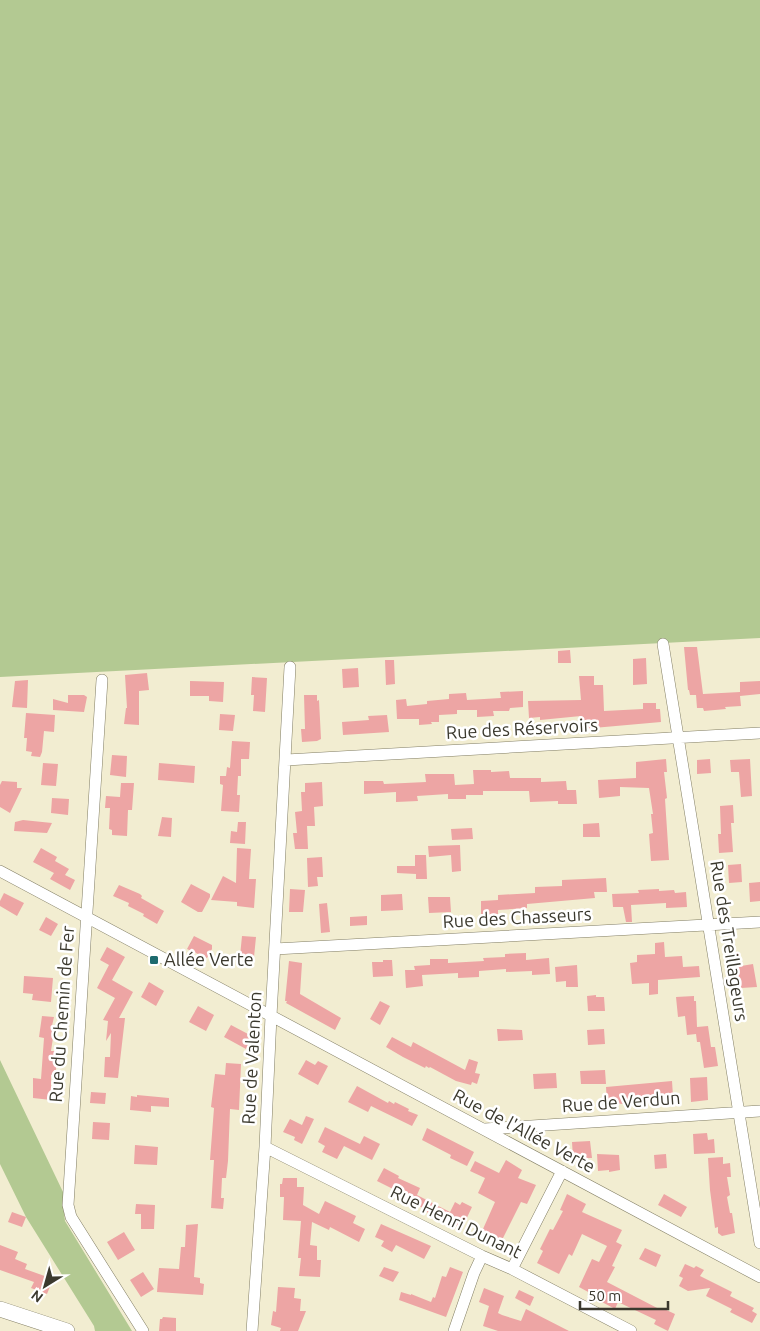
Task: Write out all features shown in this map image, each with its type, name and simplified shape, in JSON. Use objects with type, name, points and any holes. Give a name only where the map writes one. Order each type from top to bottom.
[{"type":"main road","points":[[0,1309],[67,1331]]},
{"type":"main road","points":[[0,1319],[33,1331]]},
{"type":"street","name":"Rue des Treillageurs","points":[[663,644],[760,1243]]},
{"type":"street","name":"Rue de Valenton","points":[[252,1331],[265,1147],[290,666]]},
{"type":"street","name":"Rue du Chemin de Fer","points":[[102,680],[68,1205],[71,1217],[143,1331]]},
{"type":"street","name":"Rue des Réservoirs","points":[[286,760],[760,733]]},
{"type":"street","points":[[0,871],[271,1016]]},
{"type":"street","name":"Rue des Chasseurs","points":[[275,949],[760,922]]},
{"type":"street","name":"Rue de l'Allée Verte","points":[[271,1016],[760,1277]]},
{"type":"street","name":"Rue de Verdun","points":[[484,1129],[760,1111]]},
{"type":"street","name":"Rue Henri Dunant","points":[[265,1147],[482,1256],[512,1269],[631,1331]]},
{"type":"street","points":[[512,1269],[562,1171]]},
{"type":"street","points":[[454,1331],[474,1273],[482,1256]]},
{"type":"green space","points":[[0,0],[760,0],[760,638],[0,677]]},
{"type":"green space","points":[[0,1060],[63,1192],[65,1221],[132,1331],[95,1331],[94,1326],[26,1217],[0,1164]]},
{"type":"building","points":[[684,647],[697,647],[703,694],[740,692],[740,682],[760,681],[760,694],[740,696],[741,706],[704,711],[703,708],[697,708],[696,695],[690,695],[688,690]]},
{"type":"building","points":[[570,650],[571,663],[558,663],[558,651]]},
{"type":"building","points":[[646,658],[647,684],[633,685],[633,659]]},
{"type":"building","points":[[385,660],[394,660],[395,684],[386,685]]},
{"type":"building","points":[[358,668],[359,687],[343,688],[342,669]]},
{"type":"building","points":[[147,673],[149,690],[139,691],[139,725],[124,724],[127,708],[125,675]]},
{"type":"building","points":[[579,676],[594,676],[594,685],[603,685],[604,711],[643,709],[643,703],[656,703],[656,709],[660,709],[661,722],[582,729],[581,716],[540,720],[540,717],[529,718],[528,701],[581,700]]},
{"type":"building","points":[[252,677],[267,678],[265,712],[253,711],[254,695],[251,695]]},
{"type":"building","points":[[28,680],[27,708],[12,707],[15,681]]},
{"type":"building","points":[[190,681],[224,682],[223,702],[209,701],[209,696],[190,696]]},
{"type":"building","points":[[523,691],[523,707],[510,708],[509,711],[493,711],[494,716],[477,717],[477,710],[457,710],[457,714],[439,715],[439,722],[431,722],[432,724],[419,725],[419,719],[397,719],[396,700],[406,699],[407,706],[427,704],[427,701],[449,699],[449,694],[466,693],[467,700],[501,698],[500,692]]},
{"type":"building","points":[[68,695],[84,695],[87,697],[84,712],[53,710],[53,699],[68,703]]},
{"type":"building","points":[[304,695],[317,695],[317,701],[319,700],[321,739],[317,741],[302,742],[301,729],[305,729]]},
{"type":"building","points":[[26,713],[55,715],[54,732],[44,731],[40,757],[31,756],[32,752],[26,751],[27,738],[24,738]]},
{"type":"building","points":[[220,714],[235,715],[233,731],[219,730]]},
{"type":"building","points":[[387,715],[389,732],[343,735],[342,722],[369,720],[368,716]]},
{"type":"building","points":[[232,741],[250,742],[249,759],[241,759],[241,776],[238,776],[237,795],[240,795],[239,812],[221,811],[223,785],[220,784],[220,776],[226,776],[227,767],[230,768]]},
{"type":"building","points":[[112,755],[127,756],[126,777],[110,775]]},
{"type":"building","points":[[666,759],[667,772],[664,772],[667,798],[665,799],[669,860],[651,861],[649,834],[653,833],[651,814],[653,814],[649,788],[620,787],[620,796],[599,798],[598,780],[636,778],[636,762]]},
{"type":"building","points":[[710,759],[711,773],[697,774],[697,760]]},
{"type":"building","points":[[750,759],[752,796],[741,797],[739,772],[731,772],[730,760]]},
{"type":"building","points":[[43,763],[58,764],[56,786],[41,785]]},
{"type":"building","points":[[159,763],[195,766],[194,783],[158,780]]},
{"type":"building","points":[[473,770],[509,771],[510,778],[541,778],[541,782],[566,781],[567,790],[576,790],[577,804],[558,804],[558,801],[530,802],[529,791],[483,791],[483,795],[466,795],[466,799],[448,799],[448,794],[417,796],[418,801],[396,802],[396,792],[364,794],[364,781],[383,781],[384,784],[426,782],[425,774],[454,774],[455,785],[474,784]]},
{"type":"building","points":[[2,781],[17,782],[17,788],[22,788],[10,813],[0,807],[0,785]]},
{"type":"building","points":[[322,782],[323,806],[314,807],[315,826],[307,826],[308,849],[295,849],[293,833],[297,833],[295,812],[302,811],[301,792],[305,792],[305,783]]},
{"type":"building","points":[[121,783],[134,783],[132,810],[128,810],[127,836],[112,835],[112,830],[109,829],[110,808],[105,808],[106,796],[120,797]]},
{"type":"building","points":[[52,798],[69,799],[68,815],[51,813]]},
{"type":"building","points":[[733,805],[734,823],[731,823],[733,852],[719,853],[718,834],[721,834],[720,806]]},
{"type":"building","points":[[162,817],[172,818],[171,837],[158,836]]},
{"type":"building","points":[[23,820],[52,823],[47,833],[14,831],[15,822]]},
{"type":"building","points":[[238,822],[246,822],[245,844],[230,843],[231,831],[237,832]]},
{"type":"building","points":[[599,823],[600,837],[583,837],[583,824]]},
{"type":"building","points":[[472,828],[473,839],[452,840],[451,829]]},
{"type":"building","points":[[460,845],[461,871],[452,872],[451,855],[429,857],[428,846]]},
{"type":"building","points":[[41,848],[57,857],[55,861],[69,869],[65,875],[75,880],[70,890],[50,879],[54,873],[33,862]]},
{"type":"building","points":[[237,848],[251,849],[249,879],[256,879],[254,908],[237,906],[237,902],[211,900],[223,876],[236,883]]},
{"type":"building","points":[[415,855],[426,855],[427,879],[416,879],[416,874],[397,873],[397,866],[415,866]]},
{"type":"building","points":[[322,857],[323,877],[317,877],[318,886],[308,887],[307,858]]},
{"type":"building","points":[[741,864],[742,882],[729,883],[728,865]]},
{"type":"building","points":[[606,878],[607,892],[594,892],[595,898],[527,904],[527,908],[498,910],[498,914],[481,915],[481,901],[498,900],[498,895],[535,893],[535,887],[562,886],[562,880]]},
{"type":"building","points":[[760,882],[760,901],[750,902],[749,883]]},
{"type":"building","points":[[191,884],[210,894],[202,912],[198,912],[181,902]]},
{"type":"building","points":[[119,885],[140,894],[141,898],[164,911],[157,924],[143,916],[144,914],[128,906],[129,903],[113,896]]},
{"type":"building","points":[[290,889],[305,890],[303,912],[289,912]]},
{"type":"building","points":[[659,889],[659,891],[674,890],[675,893],[686,892],[687,907],[666,908],[666,903],[631,905],[632,922],[626,922],[623,907],[613,907],[612,894],[639,893],[638,890]]},
{"type":"building","points":[[4,893],[24,903],[17,916],[0,906]]},
{"type":"building","points":[[402,894],[403,910],[381,911],[381,895]]},
{"type":"building","points":[[428,897],[450,897],[451,912],[429,913]]},
{"type":"building","points":[[327,903],[330,932],[321,933],[319,904]]},
{"type":"building","points":[[367,916],[367,925],[350,926],[350,917]]},
{"type":"building","points":[[46,917],[58,924],[51,936],[39,930]]},
{"type":"building","points":[[194,936],[212,945],[207,958],[187,949]]},
{"type":"building","points":[[242,936],[256,937],[254,957],[240,956]]},
{"type":"building","points":[[664,942],[665,957],[682,956],[683,967],[699,966],[700,977],[658,980],[658,994],[649,995],[649,983],[632,984],[630,963],[637,962],[637,955],[655,954],[655,943]]},
{"type":"building","points":[[107,947],[125,957],[112,980],[133,992],[119,1018],[125,1018],[118,1078],[104,1077],[105,1057],[110,1057],[111,1033],[106,1041],[108,1021],[103,1020],[115,998],[97,988],[109,965],[100,960]]},
{"type":"building","points":[[526,953],[526,960],[549,958],[550,974],[532,975],[532,971],[506,972],[506,969],[479,971],[479,977],[458,978],[458,973],[422,975],[423,986],[406,988],[405,970],[415,970],[414,966],[430,965],[430,959],[448,959],[448,963],[484,961],[483,958],[505,957],[505,954]]},
{"type":"building","points":[[738,953],[741,966],[753,964],[757,987],[741,988],[740,979],[731,980],[726,954]]},
{"type":"building","points":[[383,960],[392,960],[393,976],[373,977],[372,962],[383,962]]},
{"type":"building","points":[[289,961],[302,963],[300,994],[341,1018],[335,1030],[286,1003]]},
{"type":"building","points":[[577,965],[578,987],[566,987],[566,981],[556,982],[555,967]]},
{"type":"building","points":[[24,976],[53,978],[51,1002],[32,1000],[33,994],[23,993]]},
{"type":"building","points":[[149,982],[164,991],[156,1006],[141,997]]},
{"type":"building","points":[[596,995],[596,997],[604,997],[605,1011],[588,1011],[587,996]]},
{"type":"building","points":[[694,996],[694,1001],[696,1001],[697,1027],[708,1026],[711,1047],[715,1047],[718,1066],[704,1068],[700,1042],[697,1042],[696,1034],[687,1035],[685,1016],[678,1017],[676,997]]},
{"type":"building","points":[[380,1001],[390,1006],[380,1025],[370,1019]]},
{"type":"building","points":[[198,1006],[214,1015],[206,1031],[189,1022]]},
{"type":"building","points":[[42,1016],[54,1017],[51,1030],[54,1031],[51,1051],[56,1051],[56,1070],[54,1070],[54,1075],[51,1075],[51,1100],[33,1098],[33,1078],[41,1079],[44,1038],[39,1037]]},
{"type":"building","points":[[231,1025],[248,1034],[247,1036],[252,1039],[246,1049],[224,1037]]},
{"type":"building","points":[[497,1029],[522,1030],[523,1040],[498,1041]]},
{"type":"building","points":[[604,1029],[605,1044],[588,1045],[587,1030]]},
{"type":"building","points":[[392,1037],[411,1047],[413,1042],[465,1070],[469,1059],[478,1062],[475,1073],[480,1074],[477,1084],[472,1082],[471,1085],[456,1081],[430,1067],[426,1066],[425,1068],[403,1057],[386,1047]]},
{"type":"building","points":[[306,1060],[315,1065],[318,1061],[328,1066],[318,1085],[298,1074]]},
{"type":"building","points":[[226,1063],[241,1064],[239,1110],[230,1109],[228,1161],[226,1178],[222,1178],[221,1198],[224,1198],[223,1209],[211,1208],[214,1160],[210,1160],[214,1108],[211,1107],[215,1074],[225,1075]]},
{"type":"building","points":[[605,1070],[606,1084],[581,1084],[580,1071]]},
{"type":"building","points":[[556,1073],[557,1088],[534,1089],[533,1074]]},
{"type":"building","points":[[707,1077],[708,1100],[691,1102],[690,1078]]},
{"type":"building","points":[[672,1081],[673,1096],[624,1100],[624,1104],[607,1103],[606,1087]]},
{"type":"building","points":[[357,1086],[388,1103],[389,1101],[394,1104],[395,1102],[418,1115],[412,1126],[371,1106],[368,1112],[348,1102]]},
{"type":"building","points":[[91,1092],[106,1093],[105,1104],[90,1103]]},
{"type":"building","points":[[137,1095],[169,1098],[169,1107],[151,1106],[151,1112],[130,1110],[131,1096],[137,1097]]},
{"type":"building","points":[[306,1116],[314,1119],[302,1144],[294,1140],[295,1137],[283,1132],[290,1119],[302,1125]]},
{"type":"building","points":[[93,1122],[110,1123],[109,1140],[92,1139]]},
{"type":"building","points":[[325,1127],[360,1144],[364,1136],[380,1144],[372,1160],[344,1146],[337,1159],[322,1152],[325,1146],[318,1142]]},
{"type":"building","points":[[427,1128],[474,1152],[467,1166],[450,1158],[451,1155],[422,1140]]},
{"type":"building","points":[[707,1133],[708,1140],[714,1139],[715,1153],[694,1154],[693,1134]]},
{"type":"building","points":[[590,1141],[592,1158],[573,1158],[572,1142]]},
{"type":"building","points":[[135,1145],[158,1147],[157,1165],[134,1164]]},
{"type":"building","points":[[597,1154],[619,1155],[620,1170],[598,1171]]},
{"type":"building","points":[[666,1154],[667,1168],[655,1169],[654,1155]]},
{"type":"building","points":[[723,1157],[723,1164],[730,1163],[731,1177],[727,1177],[730,1195],[727,1197],[735,1233],[722,1236],[718,1233],[718,1227],[715,1228],[708,1158]]},
{"type":"building","points":[[506,1160],[522,1170],[518,1178],[536,1185],[527,1204],[521,1202],[501,1242],[497,1241],[494,1246],[479,1238],[495,1202],[478,1193],[485,1178],[470,1171],[475,1161],[499,1173]]},
{"type":"building","points":[[384,1168],[399,1176],[398,1178],[420,1188],[417,1195],[450,1212],[455,1202],[460,1205],[462,1202],[472,1207],[462,1228],[422,1210],[423,1208],[395,1194],[397,1191],[377,1181]]},
{"type":"building","points":[[283,1178],[297,1178],[297,1187],[304,1187],[303,1205],[319,1214],[325,1201],[356,1216],[353,1223],[365,1229],[359,1242],[330,1227],[329,1230],[312,1222],[310,1245],[317,1246],[317,1260],[321,1260],[320,1277],[299,1276],[301,1258],[298,1258],[301,1221],[283,1220],[284,1197],[280,1197],[280,1184],[282,1184]]},
{"type":"building","points":[[567,1194],[586,1204],[582,1212],[622,1230],[616,1242],[622,1245],[612,1266],[615,1267],[607,1282],[661,1310],[662,1308],[675,1314],[668,1331],[654,1324],[656,1320],[618,1302],[615,1309],[579,1287],[592,1259],[599,1262],[607,1246],[582,1234],[572,1256],[569,1254],[559,1274],[537,1263],[543,1251],[540,1249],[550,1229],[553,1230],[563,1211],[560,1210]]},
{"type":"building","points":[[664,1194],[687,1207],[681,1217],[658,1205]]},
{"type":"building","points":[[136,1204],[155,1205],[154,1229],[141,1229],[141,1214],[135,1214]]},
{"type":"building","points":[[12,1212],[26,1217],[22,1227],[8,1222]]},
{"type":"building","points":[[198,1224],[194,1277],[200,1278],[200,1283],[204,1284],[203,1295],[157,1292],[159,1268],[179,1269],[181,1247],[185,1247],[186,1225]]},
{"type":"building","points":[[381,1224],[431,1246],[424,1259],[396,1245],[392,1252],[381,1246],[384,1241],[375,1237]]},
{"type":"building","points":[[124,1232],[135,1250],[118,1260],[107,1242]]},
{"type":"building","points":[[0,1245],[18,1252],[15,1259],[27,1264],[25,1269],[53,1279],[47,1294],[31,1288],[34,1282],[0,1270]]},
{"type":"building","points":[[645,1248],[661,1255],[656,1267],[639,1259]]},
{"type":"building","points":[[685,1264],[704,1270],[700,1276],[732,1292],[730,1296],[754,1308],[752,1311],[757,1314],[752,1323],[730,1312],[732,1309],[706,1296],[710,1288],[688,1291],[679,1286],[683,1278],[679,1276]]},
{"type":"building","points":[[384,1267],[399,1272],[393,1282],[379,1276]]},
{"type":"building","points":[[450,1267],[463,1272],[446,1317],[399,1300],[401,1292],[431,1302],[433,1297],[435,1298],[442,1276],[446,1277]]},
{"type":"building","points":[[143,1272],[154,1289],[141,1297],[130,1280]]},
{"type":"building","points":[[278,1287],[295,1288],[294,1298],[301,1299],[300,1311],[306,1311],[298,1331],[280,1331],[281,1328],[271,1325],[273,1311],[276,1312]]},
{"type":"building","points":[[484,1288],[504,1296],[498,1313],[521,1321],[526,1309],[569,1331],[498,1331],[483,1326],[489,1306],[479,1302]]},
{"type":"building","points":[[519,1290],[534,1297],[530,1306],[515,1298]]},
{"type":"building","points":[[163,1317],[176,1318],[176,1331],[159,1331],[160,1319]]},
{"type":"place","name":"Allée Verte","points":[[154,960]]}]
